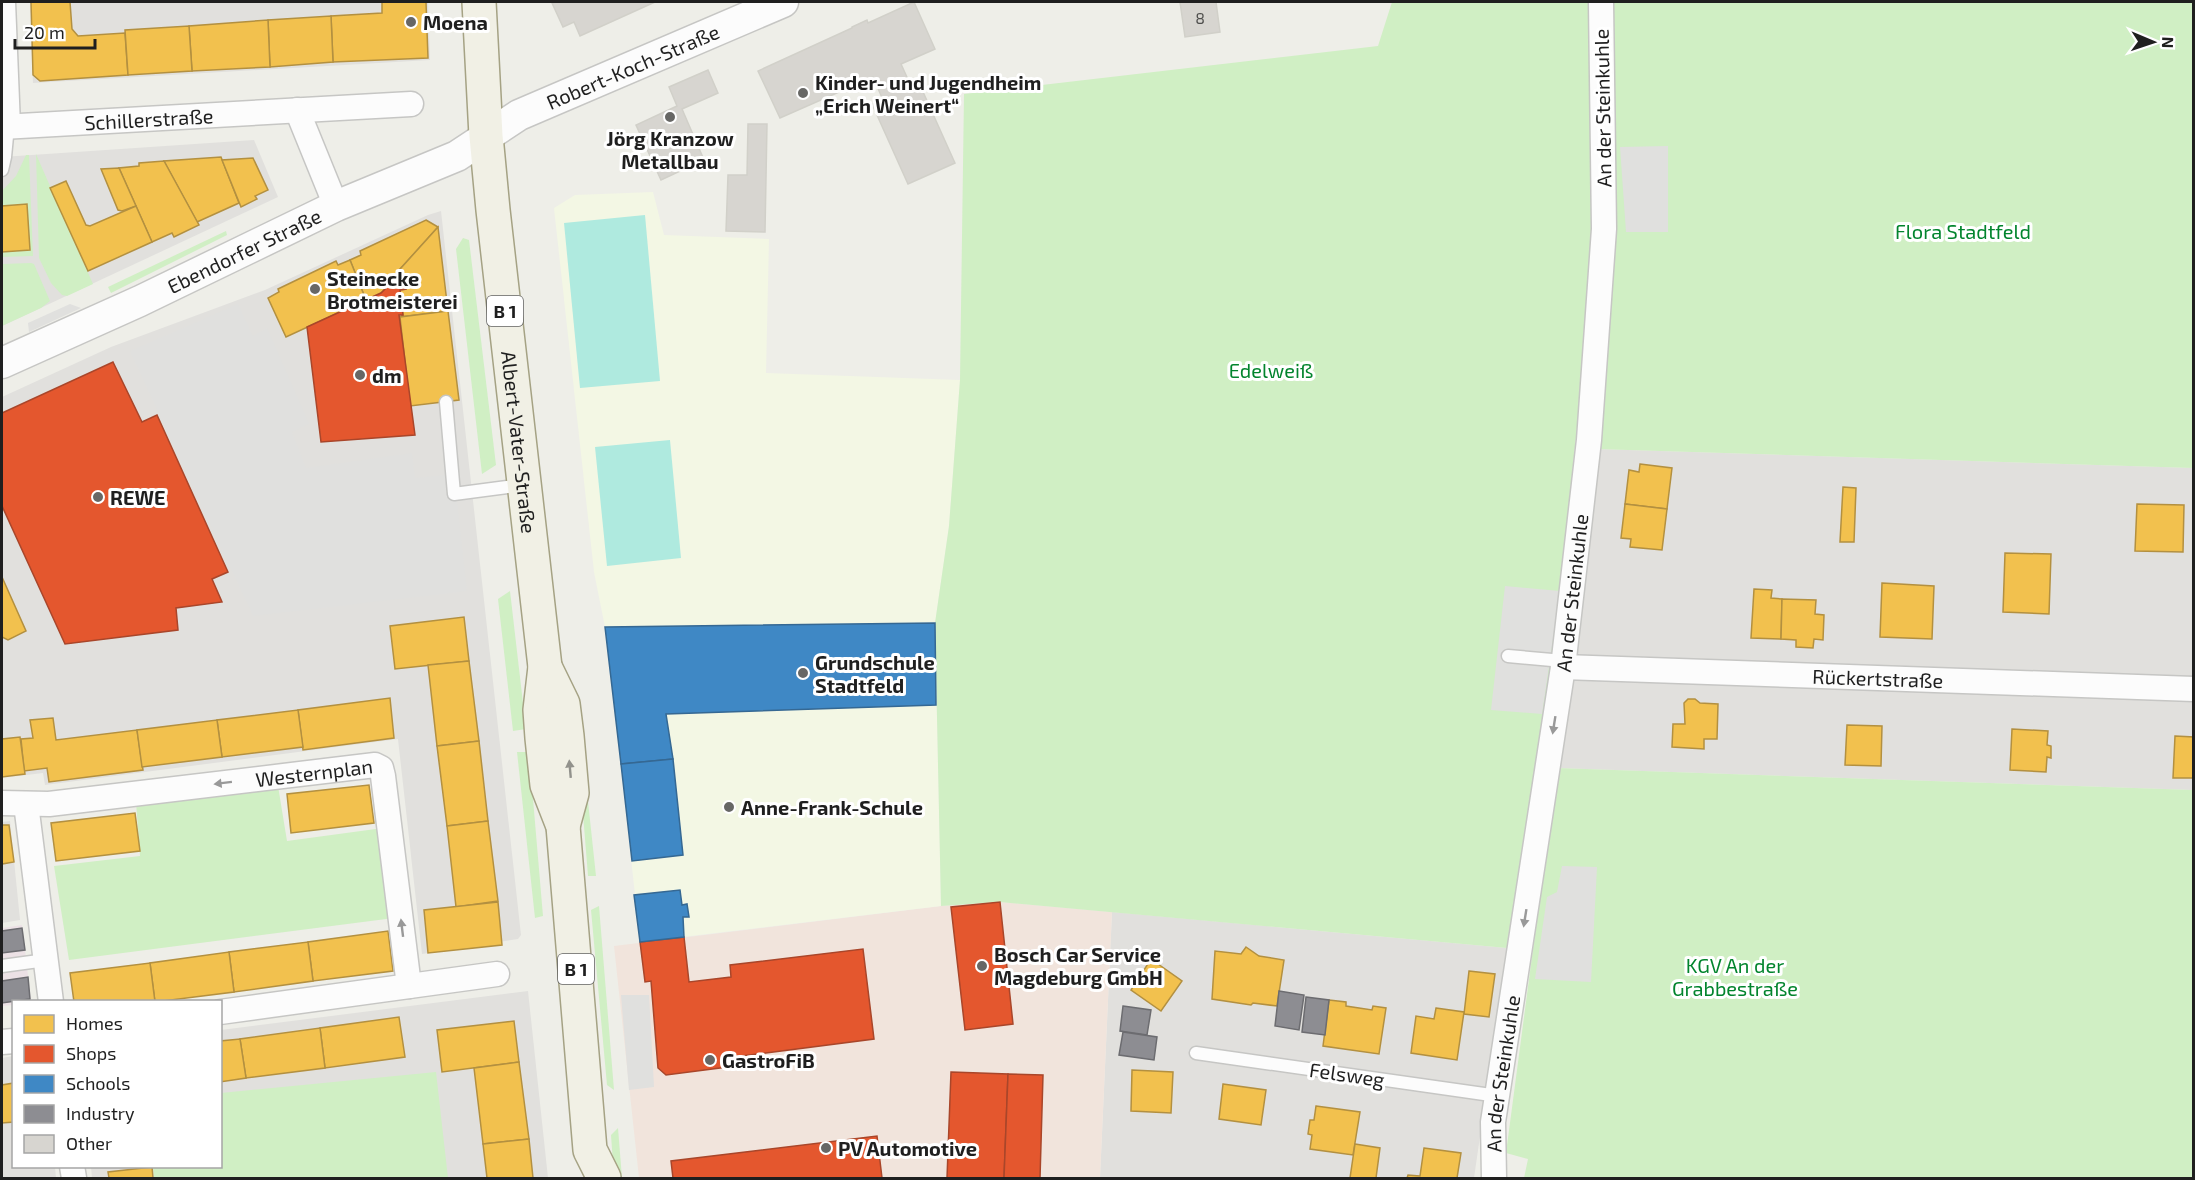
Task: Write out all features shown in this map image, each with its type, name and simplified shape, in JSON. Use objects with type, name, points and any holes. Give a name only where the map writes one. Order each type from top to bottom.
[{"type":"main road","name":"Albert-Vater-Straße","points":[[479,2],[486,136],[546,667],[563,704],[567,736],[572,794],[563,826],[591,1169]]},
{"type":"street","points":[[3,2],[5,127]]},
{"type":"street","name":"Robert-Koch-Straße","points":[[486,136],[519,115],[783,2]]},
{"type":"street","name":"An der Steinkuhle","points":[[1494,1179],[1493,1122],[1563,667],[1589,440],[1602,251],[1601,2]]},
{"type":"street","name":"Schillerstraße","points":[[5,127],[411,104]]},
{"type":"street","points":[[297,110],[336,206]]},
{"type":"street","name":"Ebendorfer Straße","points":[[2,363],[140,301],[336,206],[457,156],[486,136]]},
{"type":"street","name":"Rückertstraße","points":[[1563,667],[2193,689]]},
{"type":"street","name":"Westernplan","points":[[2,803],[56,804],[375,765],[381,768],[383,776],[409,986]]},
{"type":"street","points":[[26,804],[51,1000]]},
{"type":"street","points":[[222,1012],[497,974]]},
{"type":"lane","points":[[2,170],[5,157],[5,127]]},
{"type":"lane","points":[[446,402],[454,494],[526,485]]},
{"type":"lane","points":[[1509,656],[1552,660],[1563,667]]},
{"type":"lane","points":[[2,966],[46,960]]},
{"type":"lane","name":"Felsweg","points":[[1196,1053],[1498,1096]]},
{"type":"shaded area","points":[[30,2],[428,2],[430,60],[33,83]]},
{"type":"shaded area","points":[[254,140],[278,197],[2,326],[2,157]]},
{"type":"shaded area","points":[[1668,146],[1668,232],[1626,232],[1620,147]]},
{"type":"shaded area","points":[[653,192],[664,235],[769,239],[766,373],[960,380],[949,526],[935,623],[941,906],[640,942],[605,627],[594,572],[554,208],[575,195]]},
{"type":"shaded area","points":[[441,211],[521,935],[518,939],[422,954],[398,739],[45,785],[43,773],[2,778],[2,397],[111,347],[265,290]]},
{"type":"shaded area","points":[[645,215],[660,381],[580,388],[564,223]]},
{"type":"shaded area","points":[[70,304],[81,308],[29,332],[28,323]]},
{"type":"shaded area","points":[[238,304],[253,336],[267,328],[309,424],[292,432],[306,468],[412,453],[415,478],[454,474],[467,591],[253,616],[130,351]]},
{"type":"shaded area","points":[[670,440],[681,558],[607,566],[595,447]]},
{"type":"shaded area","points":[[1596,449],[2193,468],[2193,790],[1557,768]]},
{"type":"shaded area","points":[[1505,586],[1560,591],[1542,714],[1491,710]]},
{"type":"shaded area","points":[[10,821],[20,920],[2,923],[2,822]]},
{"type":"shaded area","points":[[1562,866],[1597,867],[1591,982],[1535,979],[1547,897],[1557,892]]},
{"type":"shaded area","points":[[1000,902],[1112,912],[1100,1178],[639,1178],[614,946],[941,906]]},
{"type":"shaded area","points":[[1112,912],[1507,948],[1474,1178],[1100,1178]]},
{"type":"shaded area","points":[[22,925],[31,1000],[12,1000],[12,1005],[2,1006],[2,928]]},
{"type":"shaded area","points":[[528,991],[548,1178],[92,1178],[91,1168],[222,1168],[222,1030]]},
{"type":"shaded area","points":[[621,995],[649,995],[654,1087],[629,1090]]},
{"type":"shaded area","points":[[12,1056],[12,1168],[55,1168],[56,1178],[2,1178],[2,1058]]},
{"type":"green space","name":"Edelweiß","points":[[1392,2],[1590,2],[1593,205],[1579,409],[1552,660],[1507,948],[1000,902],[941,906],[935,623],[949,526],[960,380],[964,94],[1378,46]]},
{"type":"green space","name":"Flora Stadtfeld","points":[[1609,2],[2193,2],[2193,468],[1596,449]]},
{"type":"green space","points":[[36,154],[93,284],[67,296],[62,295],[51,283],[39,258]]},
{"type":"green space","points":[[26,155],[29,155],[33,256],[2,257],[2,252],[30,250],[27,205],[2,206],[2,191],[16,176]]},
{"type":"green space","points":[[226,231],[227,235],[111,293],[108,287]]},
{"type":"green space","points":[[463,238],[469,240],[496,465],[482,474],[456,249]]},
{"type":"green space","points":[[2,264],[34,264],[50,301],[41,308],[2,326]]},
{"type":"green space","points":[[510,591],[526,729],[513,731],[498,599]]},
{"type":"green space","points":[[517,752],[529,752],[543,916],[535,918]]},
{"type":"green space","name":"KGV An der Grabbestraße","points":[[1557,768],[2193,790],[2193,1178],[1524,1178],[1528,1159],[1506,1153]]},
{"type":"green space","points":[[278,786],[287,841],[383,828],[394,918],[69,960],[54,866],[140,856],[136,802]]},
{"type":"green space","points":[[581,789],[587,792],[596,876],[588,876]]},
{"type":"green space","points":[[599,906],[614,1090],[607,1085],[591,910]]},
{"type":"green space","points":[[436,1072],[448,1178],[154,1178],[153,1168],[222,1168],[222,1093]]},
{"type":"green space","points":[[618,1128],[622,1178],[614,1178],[611,1135]]},
{"type":"building: Homes","points":[[31,2],[70,2],[72,29],[78,36],[125,33],[128,75],[40,81],[33,75]]},
{"type":"building: Homes","points":[[382,2],[426,2],[428,58],[333,62],[331,16],[382,13]]},
{"type":"building: Homes","points":[[331,16],[333,62],[270,67],[268,20]]},
{"type":"building: Homes","points":[[268,20],[270,67],[192,71],[189,26]]},
{"type":"building: Homes","points":[[189,26],[192,71],[128,75],[125,30]]},
{"type":"building: Homes","points":[[221,157],[239,203],[197,222],[164,161]]},
{"type":"building: Homes","points":[[253,158],[268,190],[255,196],[257,199],[241,207],[222,160]]},
{"type":"building: Homes","points":[[164,161],[199,225],[174,237],[172,233],[152,242],[119,168],[139,166],[139,163]]},
{"type":"building: Homes","points":[[119,168],[136,206],[122,211],[118,210],[101,169]]},
{"type":"building: Homes","points":[[66,181],[86,225],[90,226],[136,206],[152,242],[88,271],[50,188]]},
{"type":"building: Homes","points":[[27,204],[30,250],[2,252],[2,206]]},
{"type":"building: Homes","points":[[426,220],[438,227],[392,278],[390,284],[381,293],[366,300],[350,260],[361,255],[360,251]]},
{"type":"building: Homes","points":[[438,227],[448,311],[400,317],[403,315],[400,290],[406,289],[406,284],[392,278]]},
{"type":"building: Homes","points":[[350,260],[366,300],[286,337],[268,298],[279,292],[278,289],[336,261],[338,265]]},
{"type":"building: Homes","points":[[448,311],[459,400],[410,406],[400,317]]},
{"type":"building: Homes","points":[[1640,464],[1672,468],[1667,509],[1625,504],[1629,470],[1639,472]]},
{"type":"building: Homes","points":[[1843,487],[1856,488],[1854,542],[1840,542]]},
{"type":"building: Homes","points":[[1625,504],[1667,509],[1662,550],[1630,547],[1631,539],[1621,538]]},
{"type":"building: Homes","points":[[2137,504],[2184,505],[2183,552],[2135,551]]},
{"type":"building: Homes","points":[[2005,553],[2051,554],[2049,614],[2003,612]]},
{"type":"building: Homes","points":[[2,577],[26,631],[8,640],[2,637]]},
{"type":"building: Homes","points":[[1882,583],[1934,586],[1932,639],[1880,637]]},
{"type":"building: Homes","points":[[1754,589],[1772,590],[1771,598],[1782,599],[1781,639],[1751,638]]},
{"type":"building: Homes","points":[[1782,599],[1816,600],[1815,614],[1824,615],[1823,640],[1814,639],[1813,648],[1796,647],[1796,640],[1781,639]]},
{"type":"building: Homes","points":[[464,617],[469,661],[395,669],[390,626]]},
{"type":"building: Homes","points":[[469,661],[479,741],[437,746],[428,665]]},
{"type":"building: Homes","points":[[390,698],[394,738],[303,750],[298,710]]},
{"type":"building: Homes","points":[[1688,699],[1695,699],[1700,703],[1718,704],[1717,739],[1704,739],[1704,749],[1672,747],[1673,724],[1685,724],[1684,703]]},
{"type":"building: Homes","points":[[298,710],[303,747],[222,757],[217,720]]},
{"type":"building: Homes","points":[[53,718],[56,740],[137,730],[143,770],[49,782],[47,768],[24,771],[21,739],[33,738],[30,720]]},
{"type":"building: Homes","points":[[217,720],[222,757],[142,767],[137,730]]},
{"type":"building: Homes","points":[[1847,725],[1882,726],[1881,766],[1845,765]]},
{"type":"building: Homes","points":[[2012,729],[2048,731],[2047,745],[2051,746],[2051,758],[2047,757],[2046,772],[2010,770]]},
{"type":"building: Homes","points":[[2175,736],[2194,737],[2194,778],[2173,778]]},
{"type":"building: Homes","points":[[20,737],[25,774],[2,777],[2,739]]},
{"type":"building: Homes","points":[[479,741],[488,821],[447,826],[437,746]]},
{"type":"building: Homes","points":[[369,785],[374,823],[291,833],[287,794]]},
{"type":"building: Homes","points":[[135,813],[140,851],[56,861],[51,823]]},
{"type":"building: Homes","points":[[488,821],[498,901],[456,907],[447,826]]},
{"type":"building: Homes","points":[[2,825],[9,825],[14,862],[2,864]]},
{"type":"building: Homes","points":[[498,902],[502,945],[428,953],[424,910]]},
{"type":"building: Homes","points":[[388,931],[393,971],[313,981],[308,942]]},
{"type":"building: Homes","points":[[308,942],[313,981],[234,992],[229,952]]},
{"type":"building: Homes","points":[[1246,947],[1259,956],[1284,960],[1277,1006],[1212,999],[1215,951],[1241,954]]},
{"type":"building: Homes","points":[[229,952],[234,992],[155,1000],[150,963]]},
{"type":"building: Homes","points":[[1151,959],[1182,981],[1161,1011],[1131,990]]},
{"type":"building: Homes","points":[[150,963],[155,1000],[74,1000],[70,973]]},
{"type":"building: Homes","points":[[1469,971],[1495,974],[1489,1017],[1464,1014]]},
{"type":"building: Homes","points":[[1329,1000],[1346,1002],[1346,1006],[1372,1010],[1373,1006],[1386,1008],[1379,1054],[1323,1046]]},
{"type":"building: Homes","points":[[1436,1008],[1464,1012],[1457,1060],[1411,1053],[1416,1016],[1434,1019]]},
{"type":"building: Homes","points":[[399,1017],[405,1057],[325,1068],[320,1028]]},
{"type":"building: Homes","points":[[514,1021],[519,1062],[442,1072],[437,1030]]},
{"type":"building: Homes","points":[[320,1028],[325,1068],[246,1078],[240,1039]]},
{"type":"building: Homes","points":[[240,1039],[246,1078],[222,1082],[222,1041]]},
{"type":"building: Homes","points":[[519,1062],[529,1139],[483,1144],[474,1068]]},
{"type":"building: Homes","points":[[1132,1070],[1173,1072],[1171,1113],[1131,1111]]},
{"type":"building: Homes","points":[[12,1083],[12,1122],[2,1123],[2,1085]]},
{"type":"building: Homes","points":[[1223,1084],[1266,1090],[1261,1125],[1219,1119]]},
{"type":"building: Homes","points":[[1316,1106],[1360,1112],[1353,1155],[1310,1149],[1312,1135],[1308,1134],[1310,1120],[1314,1120]]},
{"type":"building: Homes","points":[[529,1139],[533,1178],[487,1178],[483,1144]]},
{"type":"building: Homes","points":[[1355,1144],[1380,1148],[1376,1178],[1350,1178]]},
{"type":"building: Homes","points":[[1424,1148],[1461,1153],[1457,1178],[1407,1178],[1408,1175],[1420,1176]]},
{"type":"building: Homes","points":[[152,1168],[153,1178],[109,1178],[108,1172]]},
{"type":"building: Shops","name":"dm","points":[[392,278],[406,284],[406,289],[400,290],[403,315],[399,315],[415,435],[321,442],[307,327],[381,293],[390,284]]},
{"type":"building: Shops","name":"REWE","points":[[113,362],[142,422],[157,415],[228,572],[212,579],[222,602],[176,608],[178,630],[65,644],[2,506],[2,413]]},
{"type":"building: Shops","name":"Bosch Car Service Magdeburg GmbH","points":[[1000,902],[1013,1024],[965,1030],[951,907]]},
{"type":"building: Shops","points":[[684,937],[689,982],[731,977],[730,965],[863,949],[874,1039],[742,1056],[743,1065],[666,1075],[658,1068],[651,981],[645,982],[640,942]]},
{"type":"building: Shops","points":[[951,1072],[1008,1074],[1004,1178],[947,1178]]},
{"type":"building: Shops","points":[[1008,1074],[1043,1075],[1040,1178],[1004,1178]]},
{"type":"building: Shops","name":"PV Automotive","points":[[877,1136],[882,1178],[673,1178],[671,1161]]},
{"type":"building: Schools","points":[[935,623],[936,705],[666,714],[673,759],[621,764],[605,627]]},
{"type":"building: Schools","points":[[673,759],[683,855],[632,861],[621,764]]},
{"type":"building: Schools","points":[[680,890],[682,905],[687,904],[689,917],[683,917],[684,937],[640,942],[634,895]]},
{"type":"building: Industry","points":[[22,928],[25,950],[2,953],[2,931]]},
{"type":"building: Industry","points":[[28,977],[30,999],[2,1003],[2,981]]},
{"type":"building: Industry","points":[[1279,991],[1304,995],[1299,1030],[1275,1026]]},
{"type":"building: Industry","points":[[1306,997],[1329,1000],[1325,1035],[1302,1032]]},
{"type":"building: Industry","points":[[1123,1006],[1151,1010],[1147,1035],[1120,1031]]},
{"type":"building: Industry","points":[[1123,1032],[1157,1037],[1154,1060],[1119,1055]]},
{"type":"building: Other","points":[[655,2],[580,36],[574,22],[563,27],[552,3]]},
{"type":"building: Other","name":"Kinder- und Jugendheim „Erich Weinert“","points":[[914,2],[935,49],[901,64],[911,86],[919,83],[955,163],[908,184],[872,104],[883,100],[873,77],[780,118],[758,71],[867,20],[868,23]]},
{"type":"building: Other","points":[[1180,2],[1216,2],[1220,32],[1185,37]]},
{"type":"building: Other","name":"Jörg Kranzow Metallbau","points":[[708,70],[718,93],[682,109],[704,160],[661,180],[636,125],[677,106],[669,87]]},
{"type":"building: Other","points":[[748,124],[767,124],[765,232],[726,231],[728,175],[747,175]]},
{"type":"place","name":"Moena","points":[[411,22]]},
{"type":"place","name":"Kinder- und Jugendheim „Erich Weinert“","points":[[803,93]]},
{"type":"place","name":"Jörg Kranzow Metallbau","points":[[670,117]]},
{"type":"place","name":"Steinecke Brotmeisterei","points":[[315,289]]},
{"type":"place","name":"dm","points":[[360,375]]},
{"type":"place","name":"REWE","points":[[98,497]]},
{"type":"place","name":"Grundschule Stadtfeld","points":[[803,673]]},
{"type":"place","name":"Anne-Frank-Schule","points":[[729,807]]},
{"type":"place","name":"Bosch Car Service Magdeburg GmbH","points":[[982,966]]},
{"type":"place","name":"GastroFiB","points":[[710,1060]]},
{"type":"place","name":"PV Automotive","points":[[826,1148]]}]
